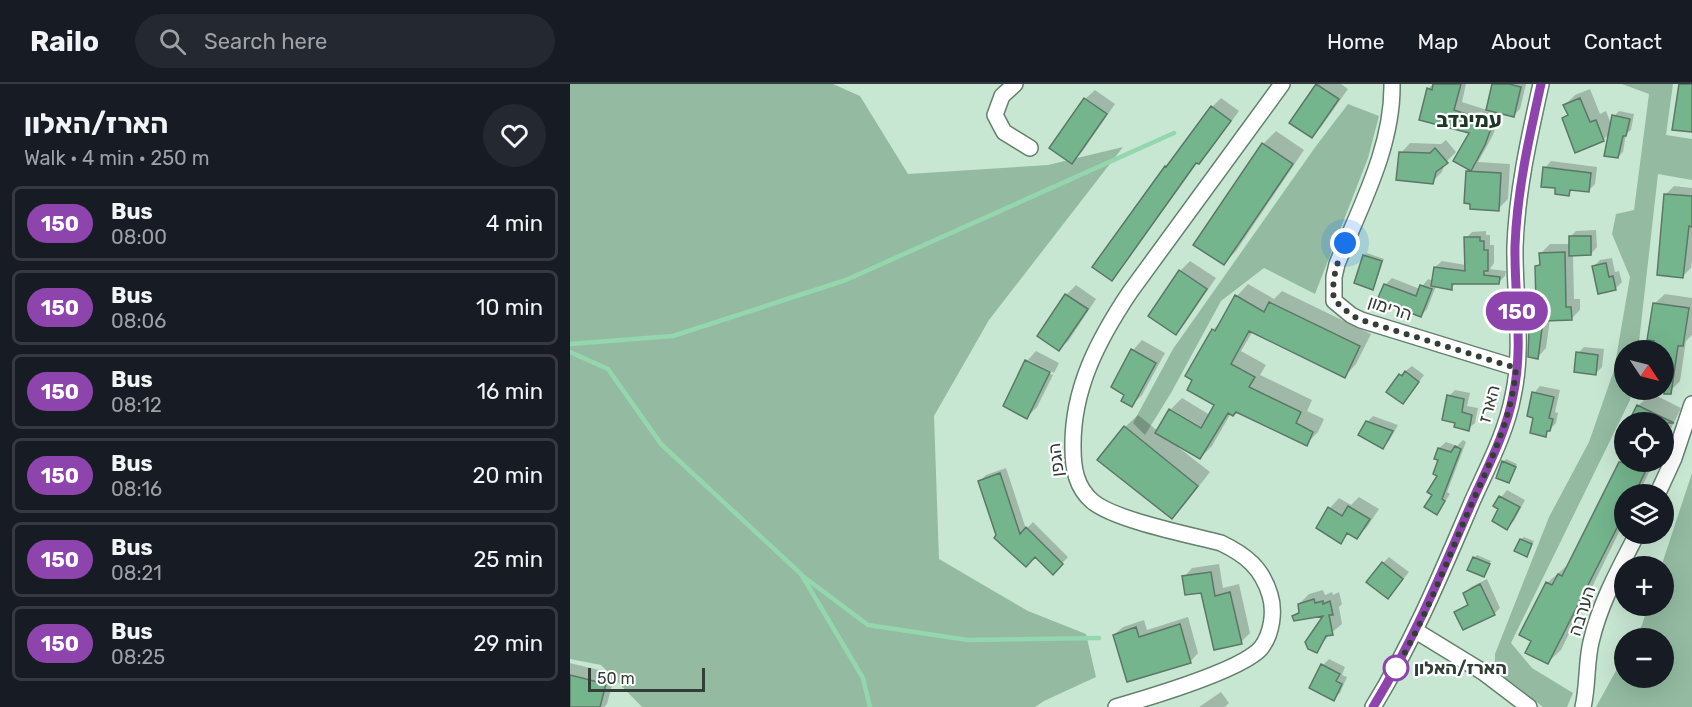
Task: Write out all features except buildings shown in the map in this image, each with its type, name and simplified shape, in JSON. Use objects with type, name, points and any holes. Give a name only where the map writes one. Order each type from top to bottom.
[{"type":"street","points":[[1015,84],[1002,96],[995,115],[1004,132],[1030,148]]},
{"type":"street","name":"הגפן","points":[[1116,707],[1240,663],[1260,648],[1270,630],[1271,597],[1264,578],[1255,564],[1239,551],[1221,543],[1112,513],[1093,502],[1083,491],[1076,478],[1072,434],[1075,409],[1082,384],[1108,325],[1282,84]]},
{"type":"street","name":"הרימון","points":[[1392,84],[1391,108],[1379,158],[1337,264],[1334,300],[1351,315],[1361,320],[1516,368]]},
{"type":"street","name":"הארז","points":[[1373,707],[1416,631],[1506,424],[1513,396],[1518,334],[1516,222],[1524,164],[1541,84]]},
{"type":"street","points":[[1663,484],[1692,404]]},
{"type":"street","name":"הערבה","points":[[1583,707],[1589,652],[1596,622],[1632,544]]},
{"type":"street","points":[[1416,631],[1483,672],[1529,707]]},
{"type":"green space","points":[[570,84],[833,84],[860,96],[908,174],[1048,165],[1123,147],[989,320],[934,416],[939,559],[1028,611],[1086,634],[1096,677],[1035,707],[642,707],[601,665],[570,659]]},
{"type":"green space","points":[[1622,84],[1673,84],[1666,135],[1692,139],[1692,180],[1658,174],[1639,340],[1619,340],[1630,277],[1612,234],[1616,214],[1634,210],[1649,94]]},
{"type":"green space","points":[[1348,104],[1379,116],[1368,158],[1315,294],[1264,268],[1221,301],[1171,393],[1145,435],[1133,423],[1173,349]]},
{"type":"green space","points":[[1614,370],[1614,400],[1630,400],[1624,412],[1614,412],[1614,433],[1511,643],[1532,668],[1573,693],[1567,707],[1543,707],[1495,670],[1495,654],[1549,517],[1589,442]]},
{"type":"green space","points":[[1692,473],[1692,707],[1596,707],[1614,674],[1614,688],[1674,688],[1674,628],[1640,628],[1645,616],[1674,616],[1674,556],[1665,556],[1669,544],[1674,544],[1674,528]]},
{"type":"waterway","points":[[570,344],[673,336],[846,280],[1174,133]]},
{"type":"waterway","points":[[570,352],[608,369],[661,444],[801,574],[863,678],[870,707]]},
{"type":"waterway","points":[[804,577],[868,625],[968,640],[1099,638]]},
{"type":"bus line","name":"150","points":[[1373,707],[1416,631],[1506,424],[1515,386],[1518,334],[1516,222],[1524,164],[1541,84]]},
{"type":"place","name":"הארז/האלון","points":[[1396,668]]},
{"type":"district","name":"עמינדב","points":[[1469,119]]},
{"type":"route","points":[[1345,243],[1337,264],[1333,291],[1334,300],[1351,315],[1516,368],[1515,386],[1506,424],[1428,605],[1396,668]]}]
